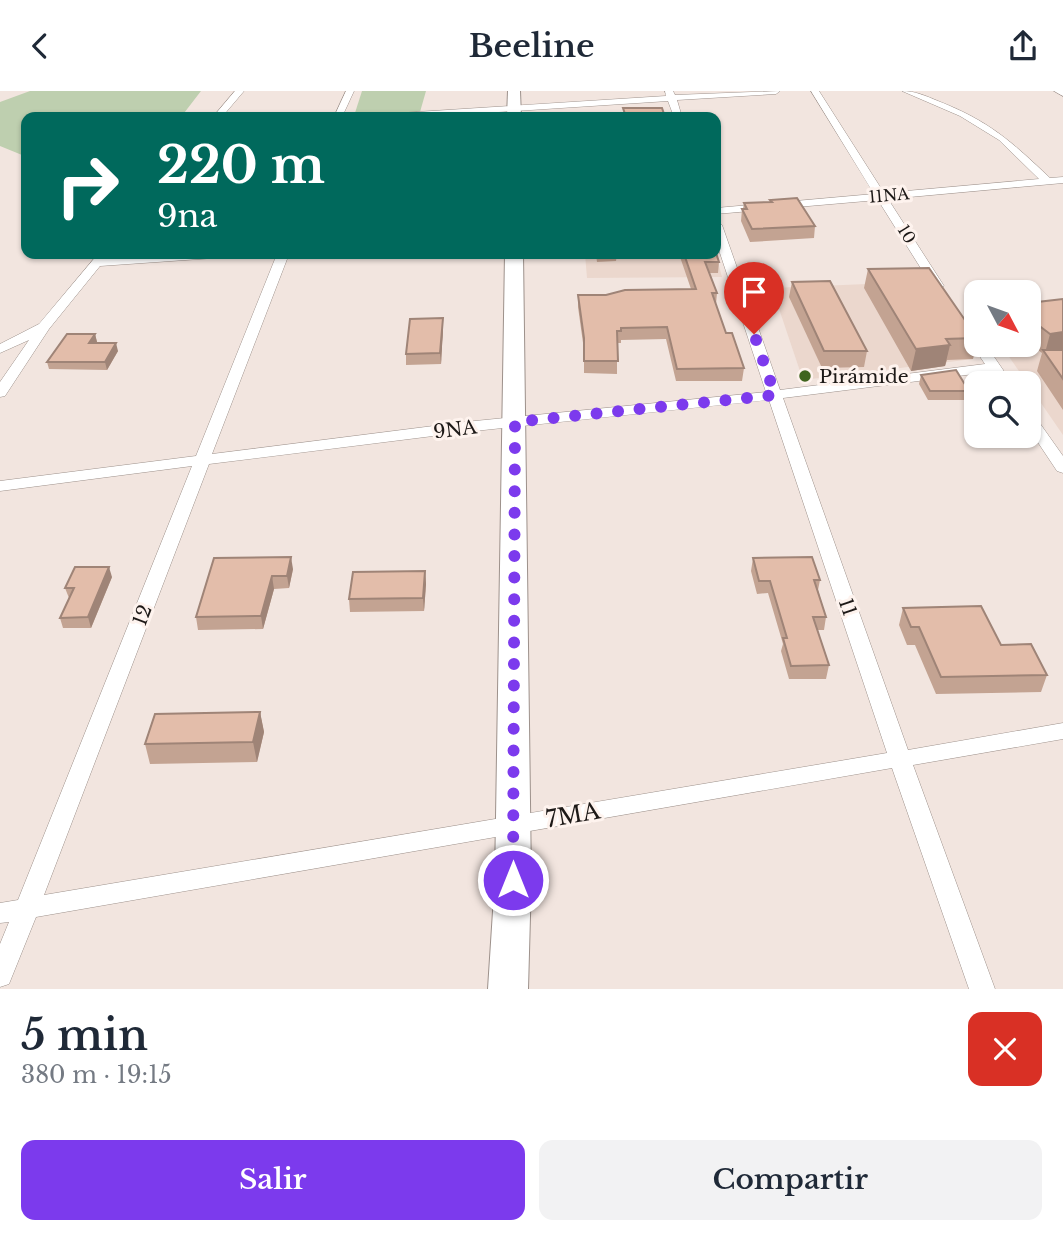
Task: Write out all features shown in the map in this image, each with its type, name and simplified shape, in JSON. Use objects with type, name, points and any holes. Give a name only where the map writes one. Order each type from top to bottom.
[{"type":"street","points":[[221,112],[240,91]]},
{"type":"street","points":[[340,112],[350,91]]},
{"type":"street","points":[[514,91],[514,112],[670,94],[776,91]]},
{"type":"street","name":"10","points":[[815,91],[947,298]]},
{"type":"street","points":[[906,91],[963,114],[1002,138],[1048,182]]},
{"type":"street","points":[[1058,91],[1063,93]]},
{"type":"street","points":[[670,94],[676,112]]},
{"type":"street","name":"11NA","points":[[721,211],[1063,180]]},
{"type":"street","name":"11","points":[[721,239],[982,989]]},
{"type":"street","points":[[0,393],[44,327],[100,259]]},
{"type":"street","name":"12","points":[[0,977],[281,259]]},
{"type":"street","points":[[508,989],[513,825],[514,259]]},
{"type":"street","points":[[0,349],[44,327]]},
{"type":"street","points":[[987,357],[997,371]]},
{"type":"street","name":"9NA","points":[[0,486],[515,422],[775,395],[994,367]]},
{"type":"street","points":[[1041,436],[1063,468]]},
{"type":"street","name":"7MA","points":[[0,913],[1063,731]]},
{"type":"shaded area","points":[[585,259],[717,259],[722,277],[587,278]]},
{"type":"shaded area","points":[[914,282],[964,347],[964,357],[973,359],[803,380],[772,288]]},
{"type":"shaded area","points":[[1063,309],[1063,435],[1041,403],[1041,371],[1019,371],[1009,357],[1041,357],[1041,311]]},
{"type":"green space","points":[[30,91],[201,91],[185,112],[21,112],[21,155],[0,146],[0,102]]},
{"type":"green space","points":[[362,91],[426,91],[420,112],[355,112]]},
{"type":"building","points":[[623,108],[662,108],[663,112],[624,112]]},
{"type":"building","points":[[797,198],[815,226],[752,229],[742,209],[747,209],[744,203]]},
{"type":"building","points":[[686,259],[718,259],[719,262],[705,262],[717,293],[712,293],[726,333],[732,333],[744,368],[677,369],[667,327],[621,328],[621,331],[617,331],[618,361],[584,361],[578,295],[606,295],[625,290],[696,289]]},
{"type":"building","points":[[929,268],[964,319],[964,338],[946,339],[950,345],[916,349],[868,269]]},
{"type":"building","points":[[830,281],[867,351],[824,351],[792,282]]},
{"type":"building","points":[[1063,299],[1063,332],[1050,334],[1041,327],[1041,302]]},
{"type":"building","points":[[443,318],[440,353],[406,354],[410,319]]},
{"type":"building","points":[[67,334],[95,334],[89,343],[116,343],[105,362],[47,362]]},
{"type":"building","points":[[1043,350],[1063,350],[1063,379]]},
{"type":"building","points":[[956,370],[964,383],[964,391],[930,391],[921,375]]},
{"type":"building","points":[[291,557],[287,576],[272,576],[261,616],[196,617],[214,558]]},
{"type":"building","points":[[812,557],[820,580],[814,580],[826,617],[813,617],[829,665],[791,666],[783,638],[787,638],[770,581],[759,581],[753,558]]},
{"type":"building","points":[[75,567],[109,567],[88,617],[60,618],[74,588],[65,588]]},
{"type":"building","points":[[425,571],[423,598],[349,599],[353,572]]},
{"type":"building","points":[[981,606],[1001,645],[1031,644],[1047,675],[941,677],[919,627],[911,627],[903,608]]},
{"type":"building","points":[[260,712],[253,742],[145,744],[155,714]]},
{"type":"place","name":"Pirámide","points":[[805,376]]},
{"type":"route","points":[[513,880],[515,422],[775,395],[754,334]]}]
